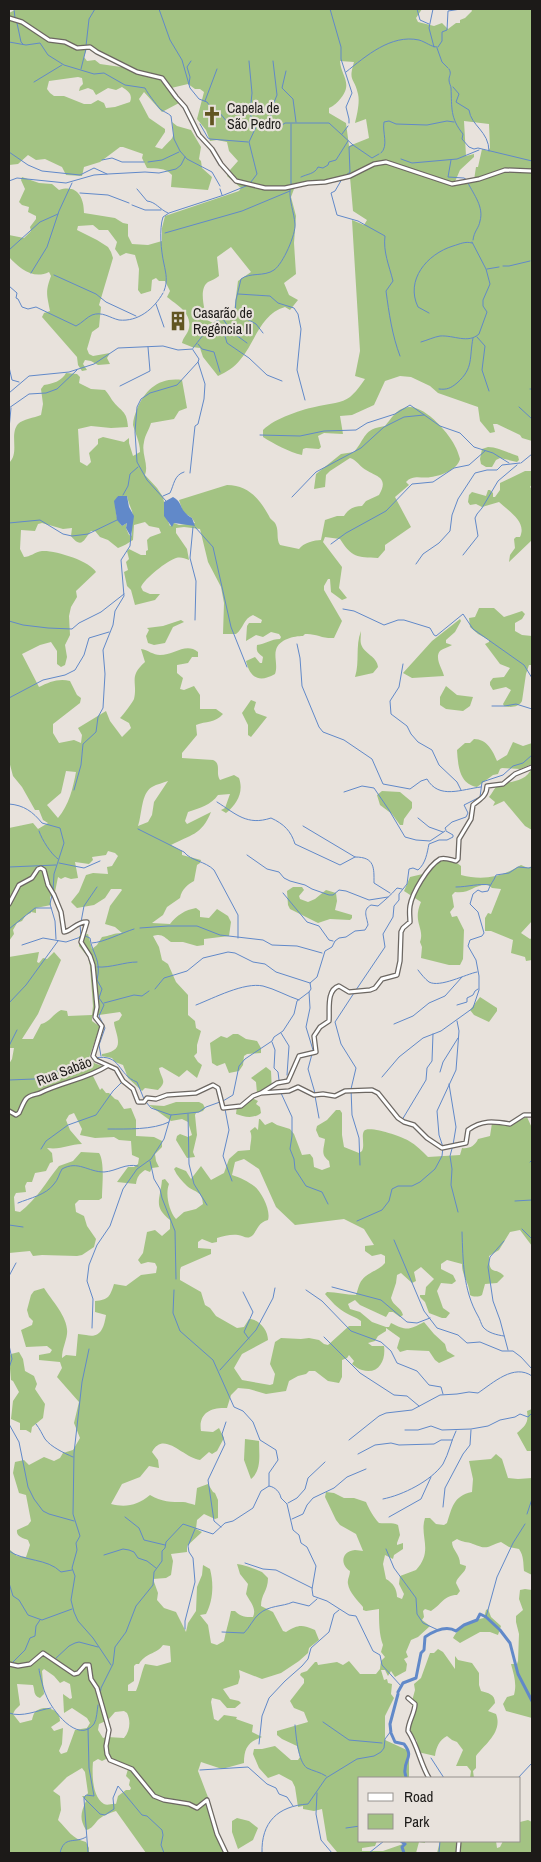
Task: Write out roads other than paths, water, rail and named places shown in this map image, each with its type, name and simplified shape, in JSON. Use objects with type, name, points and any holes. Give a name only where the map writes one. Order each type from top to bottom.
[{"type":"street","points":[[9,18],[22,22],[49,40],[66,42],[76,48],[90,47],[137,72],[161,77],[185,106],[199,136],[210,147],[221,164],[236,181],[265,188],[285,188],[350,176],[374,164],[386,162],[452,184],[482,178],[505,170],[532,171]]},
{"type":"street","points":[[9,904],[18,886],[32,878],[38,869],[41,868],[44,870],[48,885],[61,912],[64,932],[82,922],[87,922],[81,942],[92,962],[97,1004],[95,1017],[102,1026],[93,1056],[96,1060],[116,1069],[124,1081],[133,1089],[136,1100],[141,1103],[147,1098],[156,1099],[167,1095],[196,1093],[214,1086],[218,1088],[222,1107],[241,1106],[253,1096],[277,1083],[288,1081],[299,1056],[316,1051],[314,1036],[320,1028],[330,1021],[328,1010],[331,992],[334,988],[339,986],[351,992],[370,990],[374,989],[382,979],[395,976],[399,970],[401,932],[410,922],[411,901],[422,878],[439,860],[444,858],[456,861],[458,859],[459,839],[471,819],[473,805],[483,798],[487,786],[503,784],[515,774],[532,767]]},
{"type":"street","name":"Rua Sabäo","points":[[9,1111],[16,1115],[19,1113],[26,1098],[91,1074],[108,1065]]},
{"type":"street","points":[[261,1093],[288,1091],[298,1087],[314,1095],[335,1096],[345,1091],[372,1090],[378,1094],[398,1118],[414,1125],[426,1138],[442,1148],[466,1143],[468,1130],[478,1123],[501,1122],[510,1124],[524,1115],[532,1114]]},
{"type":"street","points":[[9,1664],[18,1666],[30,1664],[43,1654],[74,1674],[78,1673],[85,1665],[89,1665],[91,1679],[97,1688],[109,1730],[106,1746],[108,1757],[115,1763],[132,1769],[154,1796],[160,1799],[189,1804],[197,1808],[207,1800],[217,1834],[226,1853]]},
{"type":"street","points":[[408,1698],[415,1704],[415,1710],[411,1716],[408,1731],[415,1742],[423,1767],[428,1777]]},
{"type":"water","points":[[118,496],[127,496],[129,507],[134,516],[131,537],[126,528],[127,523],[122,526],[117,520],[114,501]]},
{"type":"water","points":[[173,497],[192,518],[195,526],[174,523],[172,527],[164,516],[164,502]]},
{"type":"waterway","points":[[14,9],[15,18]]},
{"type":"waterway","points":[[86,46],[89,19],[95,9]]},
{"type":"waterway","points":[[159,9],[170,40],[182,60],[190,88],[199,99],[207,102],[228,123],[278,128],[285,123],[329,123],[353,145],[372,158],[379,154]]},
{"type":"waterway","points":[[330,9],[341,47],[341,59],[352,93],[346,107],[349,123]]},
{"type":"waterway","points":[[417,9],[420,20],[429,24]]},
{"type":"waterway","points":[[433,9],[429,28],[434,47]]},
{"type":"waterway","points":[[438,47],[442,41],[442,32],[447,30],[448,11],[461,9]]},
{"type":"waterway","points":[[17,23],[23,44]]},
{"type":"waterway","points":[[346,72],[380,48],[399,40],[419,40],[437,47]]},
{"type":"waterway","points":[[9,42],[26,45],[40,43],[48,55],[64,65],[94,74],[104,73],[125,85],[145,88],[160,109],[171,116],[174,139],[180,151],[187,159],[212,172],[220,186]]},
{"type":"waterway","points":[[437,48],[442,62],[448,68]]},
{"type":"waterway","points":[[81,69],[86,49]]},
{"type":"waterway","points":[[189,84],[190,77],[187,67],[191,61]]},
{"type":"waterway","points":[[249,61],[252,93],[250,113],[254,124]]},
{"type":"waterway","points":[[270,126],[271,110],[277,95],[273,61]]},
{"type":"waterway","points":[[34,82],[62,65]]},
{"type":"waterway","points":[[205,101],[217,69]]},
{"type":"waterway","points":[[449,69],[454,118],[463,134],[462,139],[469,147],[532,161]]},
{"type":"waterway","points":[[286,71],[282,88],[293,99],[296,122]]},
{"type":"waterway","points":[[453,87],[459,94],[456,102],[469,110],[470,116],[486,138],[489,151]]},
{"type":"waterway","points":[[381,153],[385,147],[384,122],[427,125],[447,121],[454,122]]},
{"type":"waterway","points":[[200,124],[210,139],[248,142]]},
{"type":"waterway","points":[[291,124],[291,185]]},
{"type":"waterway","points":[[342,134],[348,126]]},
{"type":"waterway","points":[[251,182],[257,174],[249,142],[256,127]]},
{"type":"waterway","points":[[301,177],[313,172],[318,167],[323,168],[329,162],[336,160],[348,141]]},
{"type":"waterway","points":[[345,176],[350,172],[349,147],[353,145]]},
{"type":"waterway","points":[[401,159],[412,163],[457,159],[479,150]]},
{"type":"waterway","points":[[9,152],[28,165],[42,171],[80,175],[94,168],[107,174]]},
{"type":"waterway","points":[[148,162],[162,160],[179,152]]},
{"type":"waterway","points":[[9,181],[17,178],[66,183],[94,175],[159,173],[176,169],[181,165],[185,157]]},
{"type":"waterway","points":[[102,160],[112,158],[122,162],[144,162]]},
{"type":"waterway","points":[[451,160],[448,177],[464,178],[467,180]]},
{"type":"waterway","points":[[342,179],[335,191],[331,193],[337,215],[358,221],[385,236],[386,253],[393,281],[386,291],[393,332],[400,356]]},
{"type":"waterway","points":[[31,273],[47,247],[59,211],[72,183]]},
{"type":"waterway","points":[[468,183],[481,211],[473,240]]},
{"type":"waterway","points":[[164,291],[166,278],[161,234],[163,217],[169,213],[246,186]]},
{"type":"waterway","points":[[137,189],[147,201],[168,213]]},
{"type":"waterway","points":[[220,189],[222,195]]},
{"type":"waterway","points":[[235,313],[241,279],[274,270],[278,267],[288,248],[295,229],[290,189]]},
{"type":"waterway","points":[[165,233],[242,211],[290,191]]},
{"type":"waterway","points":[[80,193],[108,195],[129,203]]},
{"type":"waterway","points":[[132,205],[145,210],[161,210]]},
{"type":"waterway","points":[[9,250],[40,222],[58,214]]},
{"type":"waterway","points":[[421,342],[440,336],[466,339],[479,334],[487,312],[483,306],[483,300],[490,284],[486,269],[472,242]]},
{"type":"waterway","points":[[429,313],[418,307],[415,297],[414,287],[421,269],[443,250],[462,243],[472,243]]},
{"type":"waterway","points":[[503,266],[530,261]]},
{"type":"waterway","points":[[487,269],[499,267]]},
{"type":"waterway","points":[[54,275],[96,294],[106,302],[136,316]]},
{"type":"waterway","points":[[9,286],[17,293],[16,298],[22,307],[28,309],[36,307],[76,326],[96,314],[103,314],[119,320],[139,317],[150,309],[163,293]]},
{"type":"waterway","points":[[238,294],[270,296],[278,303],[294,308],[298,314],[301,329],[297,370],[305,400]]},
{"type":"waterway","points":[[156,304],[164,327]]},
{"type":"waterway","points":[[193,348],[216,321],[235,313]]},
{"type":"waterway","points":[[236,313],[256,324],[263,333]]},
{"type":"waterway","points":[[227,314],[223,319],[232,332],[247,343]]},
{"type":"waterway","points":[[217,320],[223,329],[227,343],[249,358],[267,375],[282,381]]},
{"type":"waterway","points":[[477,337],[485,346],[482,370],[489,391]]},
{"type":"waterway","points":[[439,389],[447,389],[462,378],[470,362],[473,338]]},
{"type":"waterway","points":[[198,344],[202,349],[214,352],[220,372]]},
{"type":"waterway","points":[[9,393],[29,376],[69,372],[94,364],[118,348],[163,346],[178,350],[193,349]]},
{"type":"waterway","points":[[120,386],[150,371],[148,347]]},
{"type":"waterway","points":[[190,473],[195,426],[198,424],[204,399],[205,384],[198,362],[199,359],[193,350]]},
{"type":"waterway","points":[[166,501],[147,480],[137,462],[135,432],[137,407],[141,399],[150,393],[177,385],[198,362]]},
{"type":"waterway","points":[[9,367],[12,380],[19,382]]},
{"type":"waterway","points":[[9,408],[29,394],[46,393],[57,389],[77,370]]},
{"type":"waterway","points":[[260,435],[300,436],[324,431],[356,430],[367,423],[395,414],[410,405],[440,426],[460,433],[474,447],[493,453],[509,463]]},
{"type":"waterway","points":[[519,407],[532,419]]},
{"type":"waterway","points":[[9,429],[11,408]]},
{"type":"waterway","points":[[292,497],[316,472],[361,448],[384,427],[404,417],[424,415]]},
{"type":"waterway","points":[[331,544],[346,533],[386,511],[412,484],[433,482],[454,468],[469,465],[485,451]]},
{"type":"waterway","points":[[521,463],[532,454]]},
{"type":"waterway","points":[[416,564],[423,554],[439,543],[450,531],[452,515],[458,499],[475,473],[497,470],[502,465],[520,463]]},
{"type":"waterway","points":[[463,555],[478,536],[475,518],[477,514],[498,481],[517,465]]},
{"type":"waterway","points":[[123,495],[128,486],[130,474],[138,467]]},
{"type":"waterway","points":[[163,496],[170,493],[176,478],[184,472]]},
{"type":"waterway","points":[[532,503],[532,511]]},
{"type":"waterway","points":[[9,523],[40,520],[63,534],[72,536],[88,534],[117,520]]},
{"type":"waterway","points":[[193,527],[190,558],[196,581],[195,620]]},
{"type":"waterway","points":[[195,527],[213,547],[231,627],[247,667]]},
{"type":"waterway","points":[[74,790],[81,765],[83,744],[96,732],[98,717],[103,708],[105,674],[103,650],[113,625],[115,611],[124,596],[121,560],[130,546],[131,535]]},
{"type":"waterway","points":[[9,621],[23,625],[72,629],[79,623],[101,612],[124,594]]},
{"type":"waterway","points":[[343,609],[354,611],[384,625],[404,620],[430,628],[436,636],[463,614],[473,629],[524,665],[532,678]]},
{"type":"waterway","points":[[9,698],[43,680],[65,675],[75,670],[84,655],[89,638],[109,632]]},
{"type":"waterway","points":[[297,644],[302,686],[319,727],[323,732],[344,740],[372,759],[383,784],[410,789],[427,779],[432,785],[444,791],[451,792],[481,787]]},
{"type":"waterway","points":[[403,664],[399,687],[390,701],[391,714],[407,726],[418,742],[432,750],[439,765],[457,782],[461,790]]},
{"type":"waterway","points":[[492,706],[516,704],[532,709]]},
{"type":"waterway","points":[[446,830],[445,828],[452,822],[466,817],[468,813],[464,805],[480,797],[482,782],[503,775],[513,766],[523,763],[532,755]]},
{"type":"waterway","points":[[344,792],[362,786],[374,788],[405,837],[430,841],[445,831]]},
{"type":"waterway","points":[[217,802],[248,820],[255,821],[271,818],[276,820],[289,832],[295,844],[340,865],[355,857]]},
{"type":"waterway","points":[[9,804],[28,810],[42,823],[60,828],[64,843],[54,874],[53,891]]},
{"type":"waterway","points":[[418,818],[429,827],[443,832]]},
{"type":"waterway","points":[[303,826],[355,857],[370,861],[373,868],[374,883],[390,893]]},
{"type":"waterway","points":[[138,829],[184,852],[214,870],[238,915],[238,938]]},
{"type":"waterway","points":[[39,831],[52,854],[58,859]]},
{"type":"waterway","points":[[356,990],[385,947],[383,934],[393,917],[394,906],[399,900],[399,894],[407,884],[409,869],[418,870],[421,867],[426,858],[429,844],[453,837],[453,835],[446,831]]},
{"type":"waterway","points":[[247,855],[267,869],[279,872],[290,881],[329,895],[333,895],[339,890],[369,900],[388,897]]},
{"type":"waterway","points":[[59,863],[84,868],[100,861]]},
{"type":"waterway","points":[[9,867],[56,865]]},
{"type":"waterway","points":[[382,1077],[399,1057],[423,1038],[441,1031],[473,1008],[479,990],[479,976],[476,960],[468,946],[470,940],[482,936],[484,933],[478,912],[470,904],[473,894],[478,890],[482,892],[488,891],[496,875],[509,873],[518,867],[532,867]]},
{"type":"waterway","points":[[456,887],[490,885]]},
{"type":"waterway","points":[[81,922],[84,906],[97,887]]},
{"type":"waterway","points":[[313,1050],[306,1027],[310,1008],[310,983],[317,977],[325,951],[332,947],[339,938],[346,937],[355,931],[365,930],[368,925],[366,914],[368,907],[371,905],[378,906],[397,888],[402,889]]},
{"type":"waterway","points":[[283,893],[307,922],[319,926],[329,940],[333,941]]},
{"type":"waterway","points":[[52,895],[50,904],[55,921],[56,939]]},
{"type":"waterway","points":[[9,929],[35,908],[51,908]]},
{"type":"waterway","points":[[80,925],[81,936]]},
{"type":"waterway","points":[[140,928],[197,926],[220,935],[263,940],[272,945],[297,946],[322,953]]},
{"type":"waterway","points":[[92,943],[134,929]]},
{"type":"waterway","points":[[85,936],[90,938],[98,962],[97,980],[102,989],[99,998],[104,1005],[99,1016],[105,1028],[99,1045],[101,1056]]},
{"type":"waterway","points":[[22,945],[43,938],[66,942],[81,937]]},
{"type":"waterway","points":[[9,1003],[26,985],[58,941]]},
{"type":"waterway","points":[[155,989],[164,978],[187,971],[203,958],[228,952],[235,953],[253,962],[265,964],[276,972],[310,983]]},
{"type":"waterway","points":[[97,967],[137,962]]},
{"type":"waterway","points":[[418,970],[429,982],[434,983],[446,982],[477,972]]},
{"type":"waterway","points":[[394,1024],[413,1016],[429,1003],[445,996],[462,977]]},
{"type":"waterway","points":[[196,1005],[229,991],[255,985],[268,987],[299,1000]]},
{"type":"waterway","points":[[457,1005],[467,1002],[467,998],[478,989]]},
{"type":"waterway","points":[[104,1003],[134,995],[142,996],[149,991]]},
{"type":"waterway","points":[[223,1101],[233,1095],[239,1066],[245,1059],[272,1041],[274,1037],[283,1031],[294,1014],[297,1001],[309,992]]},
{"type":"waterway","points":[[354,993],[335,1022],[341,1044],[356,1068],[351,1089],[352,1115],[359,1138],[360,1165]]},
{"type":"waterway","points":[[357,1221],[382,1210],[389,1201],[392,1189],[398,1186],[412,1186],[420,1182],[435,1169],[442,1156],[443,1147],[439,1135],[437,1111],[456,1070],[459,1031],[457,1021]]},
{"type":"waterway","points":[[9,1046],[17,1030]]},
{"type":"waterway","points":[[281,1033],[289,1046],[287,1075]]},
{"type":"waterway","points":[[402,1120],[426,1080],[427,1068],[432,1061],[433,1034]]},
{"type":"waterway","points":[[440,1072],[443,1062],[458,1038]]},
{"type":"waterway","points":[[272,1042],[275,1050],[274,1068],[278,1072],[279,1080]]},
{"type":"waterway","points":[[312,1054],[308,1069],[315,1093]]},
{"type":"waterway","points":[[95,1058],[104,1057],[115,1062],[126,1075],[137,1082],[144,1099]]},
{"type":"waterway","points":[[9,1080],[34,1079],[72,1066],[79,1068],[93,1059]]},
{"type":"waterway","points":[[41,1149],[46,1141],[68,1125],[96,1115],[122,1082]]},
{"type":"waterway","points":[[449,1084],[456,1127],[450,1156],[452,1169],[451,1185],[458,1212]]},
{"type":"waterway","points":[[281,1093],[292,1117],[290,1149],[295,1169],[306,1186],[322,1192],[328,1204]]},
{"type":"waterway","points":[[315,1096],[319,1118]]},
{"type":"waterway","points":[[146,1102],[151,1108],[171,1115],[199,1112],[206,1107],[220,1102]]},
{"type":"waterway","points":[[225,1109],[229,1130],[223,1156],[232,1181]]},
{"type":"waterway","points":[[188,1114],[189,1164],[194,1184],[207,1205]]},
{"type":"waterway","points":[[92,1328],[93,1299],[87,1281],[89,1265],[97,1245],[110,1226],[123,1189],[137,1169],[151,1159],[164,1139],[171,1115]]},
{"type":"waterway","points":[[108,1129],[148,1128],[169,1122]]},
{"type":"waterway","points":[[150,1161],[154,1179],[160,1189],[175,1231],[176,1279]]},
{"type":"waterway","points":[[18,1203],[47,1191],[51,1188],[62,1169],[68,1167],[78,1166],[104,1172],[125,1166],[138,1166]]},
{"type":"waterway","points":[[515,1201],[532,1200]]},
{"type":"waterway","points":[[9,1225],[23,1227]]},
{"type":"waterway","points":[[522,1229],[532,1239]]},
{"type":"waterway","points":[[462,1232],[465,1275],[473,1306],[485,1329],[504,1336]]},
{"type":"waterway","points":[[394,1240],[424,1311],[437,1328],[458,1335],[467,1343],[480,1342],[502,1351],[513,1351],[532,1369]]},
{"type":"waterway","points":[[504,1241],[490,1257],[488,1267],[493,1301],[508,1350]]},
{"type":"waterway","points":[[9,1276],[16,1263]]},
{"type":"waterway","points":[[332,1287],[381,1300],[407,1322],[417,1323],[430,1318]]},
{"type":"waterway","points":[[220,1370],[256,1330],[273,1298],[275,1288]]},
{"type":"waterway","points":[[174,1290],[173,1313],[180,1331],[213,1360],[234,1407],[243,1411],[253,1422],[260,1440],[276,1450],[278,1460],[269,1473],[269,1486]]},
{"type":"waterway","points":[[306,1290],[322,1301],[351,1331],[381,1342],[391,1351],[397,1363],[417,1371],[429,1385],[441,1387],[443,1394]]},
{"type":"waterway","points":[[243,1292],[253,1312],[244,1332],[249,1339]]},
{"type":"waterway","points":[[324,1337],[360,1373],[394,1395],[407,1396],[419,1406]]},
{"type":"waterway","points":[[9,1345],[12,1359],[9,1368]]},
{"type":"waterway","points":[[89,1349],[82,1382],[74,1453],[73,1514],[80,1536],[76,1543],[77,1550],[72,1568],[75,1576],[71,1600],[78,1621],[93,1638],[111,1665]]},
{"type":"waterway","points":[[349,1440],[379,1416],[386,1413],[412,1410],[440,1395],[478,1393],[511,1373],[518,1372],[532,1376]]},
{"type":"waterway","points":[[405,1430],[418,1430],[431,1426],[442,1430],[471,1429],[488,1426],[520,1414],[528,1417],[532,1413]]},
{"type":"waterway","points":[[221,1527],[214,1521],[208,1480],[225,1444],[222,1434],[226,1422]]},
{"type":"waterway","points":[[9,1424],[19,1442],[28,1487],[34,1499],[43,1511],[74,1521]]},
{"type":"waterway","points":[[36,1424],[48,1442],[58,1450],[73,1457]]},
{"type":"waterway","points":[[443,1507],[445,1488],[463,1454],[470,1445],[471,1430]]},
{"type":"waterway","points":[[383,1499],[416,1486],[438,1470],[445,1460],[456,1431]]},
{"type":"waterway","points":[[358,1454],[375,1445],[391,1443],[399,1445],[434,1444],[441,1440],[452,1440]]},
{"type":"waterway","points":[[288,1503],[297,1498],[305,1489],[308,1478],[325,1462]]},
{"type":"waterway","points":[[292,1519],[303,1514],[313,1498],[334,1488],[347,1477],[366,1469]]},
{"type":"waterway","points":[[389,1517],[421,1499],[431,1477]]},
{"type":"waterway","points":[[100,1695],[101,1688],[113,1664],[115,1647],[126,1632],[136,1606],[153,1585],[154,1572],[162,1561],[162,1551],[165,1548],[166,1542],[183,1524],[213,1534],[225,1523],[233,1521],[253,1508],[261,1491],[269,1486],[277,1490],[287,1504],[293,1530],[299,1535],[301,1543],[307,1547],[316,1566],[312,1589],[313,1596],[327,1601],[349,1615],[356,1616],[373,1651],[380,1655],[382,1665],[401,1686]]},
{"type":"waterway","points":[[527,1514],[532,1499]]},
{"type":"waterway","points":[[125,1517],[139,1528],[144,1540],[165,1545]]},
{"type":"waterway","points":[[486,1617],[497,1577],[513,1543],[525,1524]]},
{"type":"waterway","points":[[185,1629],[185,1621],[195,1582],[193,1558],[188,1546],[195,1529]]},
{"type":"waterway","points":[[104,1555],[123,1549],[129,1550],[134,1552],[138,1558],[147,1561],[156,1568]]},
{"type":"waterway","points":[[386,1549],[394,1568],[416,1598],[417,1614],[423,1623],[438,1630]]},
{"type":"waterway","points":[[9,1551],[22,1557],[49,1564],[61,1572],[72,1570]]},
{"type":"waterway","points":[[245,1563],[263,1569],[276,1570],[312,1588]]},
{"type":"waterway","points":[[9,1583],[13,1596],[19,1600],[28,1615],[42,1620],[72,1609]]},
{"type":"waterway","points":[[222,1632],[244,1633],[257,1616],[267,1609],[293,1602],[309,1606],[317,1599]]},
{"type":"waterway","points":[[259,1744],[262,1716],[269,1698],[308,1659],[311,1648],[329,1632],[334,1614],[339,1610]]},
{"type":"waterway","points":[[398,1692],[403,1683],[416,1678],[421,1653],[424,1650],[425,1637],[444,1629],[456,1631],[464,1625],[477,1620],[480,1614],[500,1630],[510,1643],[518,1674],[532,1701]]},
{"type":"waterway","points":[[12,1663],[25,1650],[30,1638],[35,1636],[36,1626],[40,1620]]},
{"type":"waterway","points":[[54,1660],[75,1643],[79,1642],[98,1647]]},
{"type":"waterway","points":[[39,1669],[44,1690],[53,1708],[73,1728],[80,1730],[88,1729],[94,1724],[98,1705]]},
{"type":"waterway","points":[[398,1694],[390,1724],[395,1742],[404,1744],[407,1748],[409,1755],[405,1766],[406,1777]]},
{"type":"waterway","points":[[9,1713],[19,1715],[51,1708]]},
{"type":"waterway","points":[[323,1722],[349,1740],[382,1743]]},
{"type":"waterway","points":[[295,1725],[298,1748],[304,1765],[326,1776]]},
{"type":"waterway","points":[[84,1798],[86,1795],[94,1796],[89,1768],[88,1728]]},
{"type":"waterway","points":[[262,1853],[262,1842],[268,1824],[273,1818],[288,1808],[308,1804],[326,1778],[357,1759],[374,1756],[381,1752],[384,1748],[385,1739],[391,1731]]},
{"type":"waterway","points":[[431,1758],[443,1777]]},
{"type":"waterway","points":[[519,1777],[532,1763]]},
{"type":"waterway","points":[[200,1770],[248,1767],[267,1784],[276,1788],[279,1794],[287,1797],[293,1806]]},
{"type":"waterway","points":[[84,1798],[100,1814],[105,1815],[114,1809],[113,1798],[118,1786],[142,1815],[147,1816],[162,1830],[161,1845],[164,1853]]},
{"type":"waterway","points":[[317,1793],[316,1814],[321,1840],[332,1853]]},
{"type":"waterway","points":[[84,1799],[88,1853]]},
{"type":"waterway","points":[[346,1828],[358,1826]]},
{"type":"waterway","points":[[60,1853],[62,1847],[67,1842],[86,1837]]},
{"type":"waterway","points":[[369,1853],[383,1842]]},
{"type":"waterway","points":[[402,1842],[405,1844],[402,1847],[404,1853]]},
{"type":"waterway","points":[[439,1853],[440,1842]]},
{"type":"place","name":"Capela de São Pedro","points":[[212,116]]},
{"type":"place","name":"Casarão de Regência II","points":[[178,321]]}]
